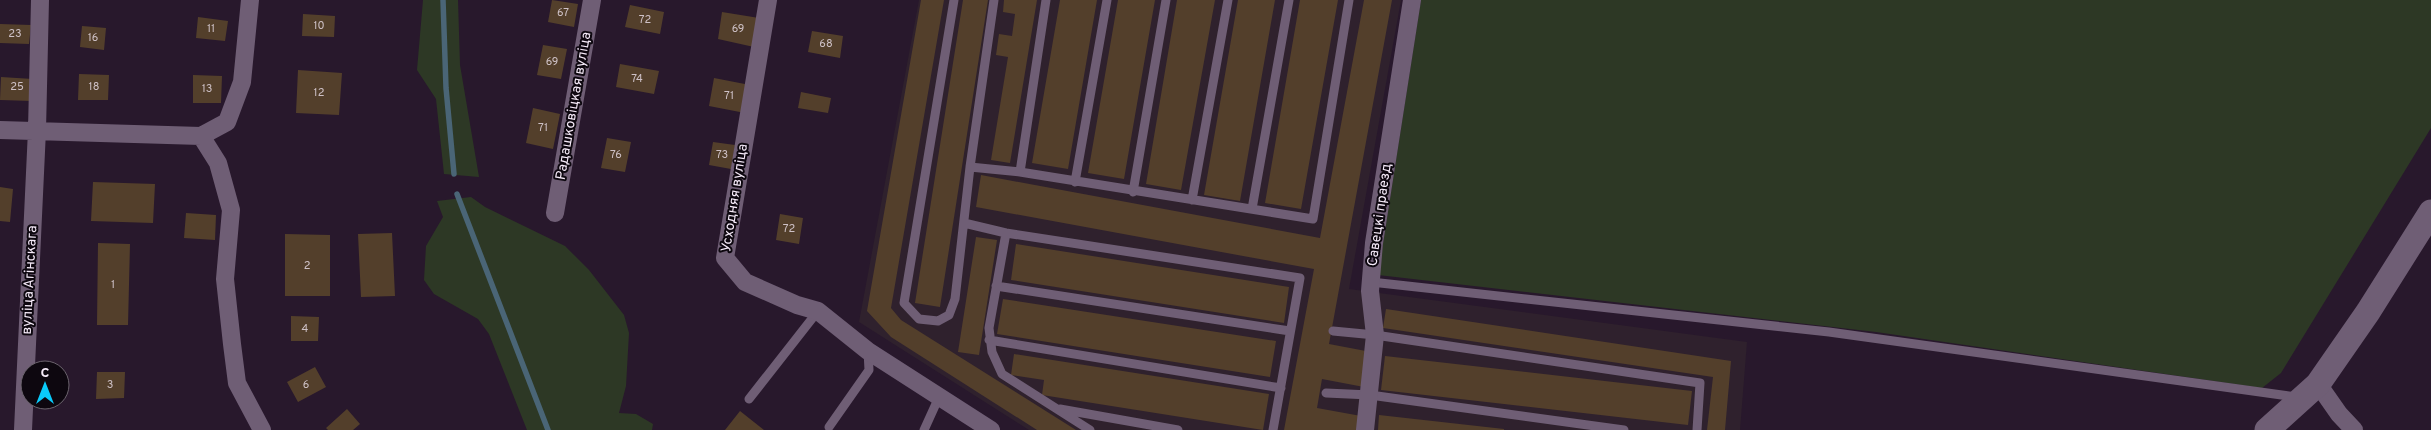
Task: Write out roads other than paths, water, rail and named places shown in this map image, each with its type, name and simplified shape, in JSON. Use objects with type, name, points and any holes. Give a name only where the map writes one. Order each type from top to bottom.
[{"type":"street","name":"вуліца Агінскага","points":[[24,430],[37,130],[40,0]]},
{"type":"street","points":[[0,130],[201,136],[227,122],[242,82],[250,0]]},
{"type":"street","name":"Радашковіцкая вуліца","points":[[555,212],[592,0]]},
{"type":"street","name":"Усходняя вуліца","points":[[768,0],[725,258],[745,282],[796,305],[818,311],[868,351],[991,430]]},
{"type":"street","name":"Савецкі праезд","points":[[1365,430],[1375,335],[1371,282],[1374,243],[1412,0]]},
{"type":"street","points":[[201,136],[218,163],[231,210],[225,279],[237,383],[262,430]]},
{"type":"street","points":[[2267,430],[2312,391],[2368,312],[2431,212]]},
{"type":"street","points":[[2312,391],[2339,414],[2354,430]]},
{"type":"lane","points":[[954,0],[904,303],[919,319],[938,321],[949,315],[955,299],[970,167],[994,0]]},
{"type":"lane","points":[[1020,172],[1046,0]]},
{"type":"lane","points":[[1075,182],[1106,0]]},
{"type":"lane","points":[[1133,192],[1166,0]]},
{"type":"lane","points":[[1192,200],[1228,0]]},
{"type":"lane","points":[[1252,209],[1289,0]]},
{"type":"lane","points":[[970,167],[1020,172],[1133,192],[1313,219],[1350,0]]},
{"type":"lane","points":[[964,223],[1006,233],[1300,278],[1273,430]]},
{"type":"lane","points":[[1006,233],[989,328],[992,352],[1002,374],[1090,430]]},
{"type":"lane","points":[[1371,282],[1829,332],[2312,391]]},
{"type":"lane","points":[[996,286],[1290,331]]},
{"type":"lane","points":[[749,399],[818,311]]},
{"type":"lane","points":[[1333,332],[1375,335],[1700,383],[1697,430]]},
{"type":"lane","points":[[989,340],[1281,388]]},
{"type":"lane","points":[[829,427],[869,370],[868,351]]},
{"type":"lane","points":[[1326,393],[1370,395],[1624,430]]},
{"type":"lane","points":[[924,430],[939,397]]},
{"type":"lane","points":[[1056,408],[1178,430]]},
{"type":"waterway","points":[[443,0],[446,88],[454,174]]},
{"type":"waterway","points":[[457,194],[548,430]]}]
